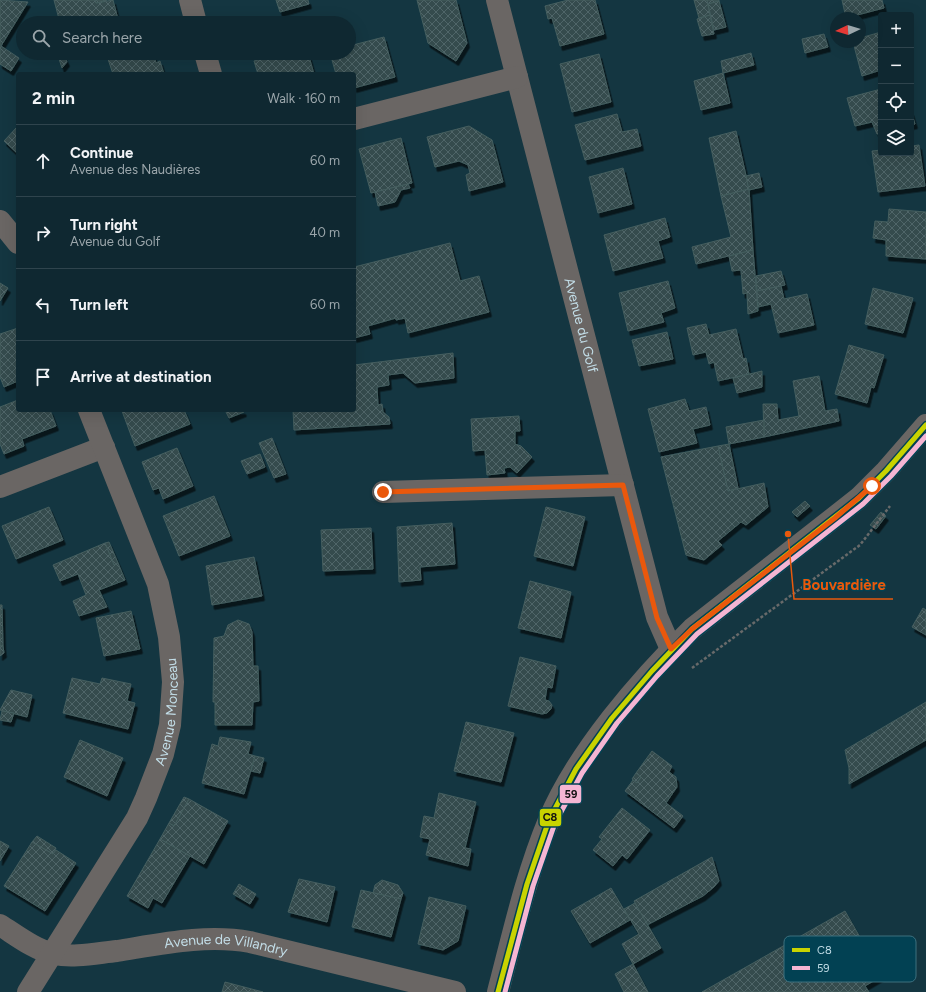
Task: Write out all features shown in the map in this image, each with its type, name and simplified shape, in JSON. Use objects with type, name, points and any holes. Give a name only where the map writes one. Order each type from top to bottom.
[{"type":"street","points":[[190,0],[194,16]]},
{"type":"street","name":"Avenue du Golf","points":[[497,0],[657,618],[671,649]]},
{"type":"street","points":[[207,60],[210,72]]},
{"type":"street","points":[[356,118],[517,77]]},
{"type":"street","points":[[0,221],[16,241]]},
{"type":"street","name":"Avenue Monceau","points":[[28,992],[136,818],[146,798],[165,747],[172,707],[173,682],[170,636],[158,584],[90,412]]},
{"type":"street","points":[[498,992],[530,873],[557,805],[573,774],[607,727],[671,649],[692,629],[859,498],[886,471],[926,425]]},
{"type":"street","points":[[0,487],[104,447]]},
{"type":"street","points":[[383,492],[623,485]]},
{"type":"street","name":"Avenue de Villandry","points":[[0,925],[24,940],[52,954],[71,956],[208,938],[230,939],[250,942],[455,992]]},
{"type":"path","points":[[687,672],[860,545],[892,504]]},
{"type":"building","points":[[0,0],[28,2],[19,16],[16,16],[16,22],[1,46],[16,56],[16,60],[18,60],[11,71],[0,64]]},
{"type":"building","points":[[54,0],[95,0],[96,3],[113,0],[117,16],[58,16]]},
{"type":"building","points":[[95,0],[107,0],[96,3]]},
{"type":"building","points":[[276,0],[308,0],[309,4],[280,12]]},
{"type":"building","points":[[417,0],[456,0],[467,43],[456,61],[428,43]]},
{"type":"building","points":[[568,0],[595,0],[604,34],[560,46],[552,18],[548,19],[545,6]]},
{"type":"building","points":[[694,0],[707,0],[710,15],[699,18]]},
{"type":"building","points":[[707,0],[719,0],[719,1],[708,4]]},
{"type":"building","points":[[842,0],[882,0],[884,8],[866,13],[845,12]]},
{"type":"building","points":[[719,1],[726,27],[714,30],[708,4]]},
{"type":"building","points":[[710,15],[714,34],[702,36],[697,19]]},
{"type":"building","points":[[878,33],[878,71],[862,76],[855,48],[866,48],[866,36]]},
{"type":"building","points":[[824,34],[828,47],[805,53],[802,39]]},
{"type":"building","points":[[384,37],[395,77],[356,87],[356,72],[335,72],[332,60],[356,60],[356,44]]},
{"type":"building","points":[[751,53],[754,65],[723,73],[721,61]]},
{"type":"building","points":[[599,54],[611,102],[572,112],[560,64]]},
{"type":"building","points":[[59,60],[66,60],[67,62],[62,68]]},
{"type":"building","points":[[108,60],[155,60],[156,63],[160,61],[163,72],[112,72]]},
{"type":"building","points":[[310,60],[313,72],[257,72],[254,61]]},
{"type":"building","points":[[723,73],[730,103],[701,110],[694,81]]},
{"type":"building","points":[[878,90],[878,134],[872,122],[855,126],[847,98]]},
{"type":"building","points":[[617,114],[622,132],[637,129],[641,146],[585,160],[575,125]]},
{"type":"building","points":[[469,126],[492,140],[503,182],[469,191],[466,175],[470,173],[468,165],[459,161],[435,167],[427,137]]},
{"type":"building","points":[[16,128],[16,152],[4,141]]},
{"type":"building","points":[[736,131],[749,189],[721,196],[709,138]]},
{"type":"building","points":[[401,138],[412,183],[371,193],[359,149]]},
{"type":"building","points":[[919,145],[925,186],[878,192],[872,151],[878,150],[878,156],[914,156],[914,146]]},
{"type":"building","points":[[623,168],[632,204],[598,213],[589,177]]},
{"type":"building","points":[[759,173],[762,187],[749,190],[746,176]]},
{"type":"building","points":[[408,184],[410,188],[401,190],[395,202],[378,206],[375,192]]},
{"type":"building","points":[[749,189],[753,250],[696,264],[692,247],[731,237],[721,196]]},
{"type":"building","points":[[889,209],[926,212],[926,259],[886,256],[886,240],[873,238],[875,221],[888,222]]},
{"type":"building","points":[[665,218],[670,237],[658,241],[663,258],[613,271],[604,235]]},
{"type":"building","points":[[450,243],[460,281],[479,276],[489,312],[408,333],[405,318],[396,320],[396,318],[368,326],[370,334],[356,338],[356,266]]},
{"type":"building","points":[[753,250],[758,311],[748,314],[747,293],[743,294],[741,270],[732,271],[729,256]]},
{"type":"building","points":[[781,271],[785,285],[757,291],[756,276]]},
{"type":"building","points":[[668,281],[675,308],[661,313],[664,322],[628,331],[619,293]]},
{"type":"building","points":[[0,283],[8,288],[0,301]]},
{"type":"building","points":[[781,286],[784,299],[807,294],[814,325],[778,333],[771,304],[758,307],[757,291]]},
{"type":"building","points":[[873,288],[913,298],[903,333],[865,324]]},
{"type":"building","points":[[706,324],[709,335],[736,329],[743,359],[746,358],[749,374],[718,381],[714,362],[709,364],[706,352],[693,355],[687,328]]},
{"type":"building","points":[[16,329],[16,382],[4,387],[0,377],[0,334]]},
{"type":"building","points":[[667,332],[673,359],[639,366],[632,340]]},
{"type":"building","points":[[849,345],[884,355],[874,388],[871,387],[867,403],[835,394]]},
{"type":"building","points":[[453,353],[454,378],[415,383],[403,373],[388,375],[389,385],[377,387],[378,405],[382,404],[383,412],[389,417],[390,424],[294,430],[293,412],[356,412],[356,365]]},
{"type":"building","points":[[762,371],[762,387],[737,393],[733,378]]},
{"type":"building","points":[[819,376],[825,411],[837,409],[839,421],[764,437],[763,404],[777,404],[778,420],[799,416],[793,381]]},
{"type":"building","points":[[685,399],[689,411],[706,407],[710,425],[693,429],[697,443],[659,452],[648,409]]},
{"type":"building","points":[[16,401],[16,412],[51,412],[56,426],[22,439],[24,446],[4,454],[0,444],[0,407]]},
{"type":"building","points":[[122,412],[185,412],[190,424],[135,446]]},
{"type":"building","points":[[226,412],[244,412],[229,418]]},
{"type":"building","points":[[519,416],[520,431],[515,431],[515,444],[521,446],[532,457],[517,473],[510,467],[504,468],[505,473],[487,475],[485,450],[473,451],[471,419]]},
{"type":"building","points":[[764,420],[764,437],[729,444],[726,427]]},
{"type":"building","points":[[272,438],[286,474],[274,478],[259,443]]},
{"type":"building","points":[[729,444],[738,488],[728,491],[718,446]]},
{"type":"building","points":[[718,446],[728,491],[764,483],[768,507],[746,525],[741,522],[718,541],[722,545],[704,560],[686,555],[661,457]]},
{"type":"building","points":[[177,448],[193,486],[163,499],[159,488],[153,490],[142,462]]},
{"type":"building","points":[[260,454],[265,467],[247,474],[241,461]]},
{"type":"building","points":[[214,496],[230,536],[179,556],[163,516]]},
{"type":"building","points":[[805,501],[810,506],[797,517],[792,512]]},
{"type":"building","points":[[49,507],[63,540],[16,559],[2,526]]},
{"type":"building","points":[[546,507],[585,517],[573,566],[534,556]]},
{"type":"building","points":[[881,512],[886,516],[876,529],[870,525]]},
{"type":"building","points":[[452,523],[455,564],[420,567],[421,580],[399,582],[397,527]]},
{"type":"building","points":[[371,528],[373,569],[323,571],[321,530]]},
{"type":"building","points":[[109,542],[118,563],[114,565],[105,543]]},
{"type":"building","points":[[105,543],[114,565],[118,563],[125,580],[99,590],[107,607],[79,616],[73,601],[86,595],[78,574],[60,581],[53,565]]},
{"type":"building","points":[[254,557],[262,596],[212,605],[206,566]]},
{"type":"building","points":[[530,581],[571,592],[561,638],[518,628]]},
{"type":"building","points":[[0,605],[2,605],[3,646],[0,646]]},
{"type":"building","points":[[923,608],[926,610],[926,635],[912,627]]},
{"type":"building","points":[[131,611],[140,649],[104,656],[96,618]]},
{"type":"building","points":[[238,620],[249,624],[252,632],[253,666],[258,666],[259,701],[253,702],[252,725],[215,725],[215,702],[213,702],[214,638],[224,636],[228,625]]},
{"type":"building","points":[[0,646],[3,646],[4,653],[0,656]]},
{"type":"building","points":[[520,657],[556,666],[552,688],[547,687],[545,700],[549,701],[552,705],[551,709],[547,713],[542,714],[508,706]]},
{"type":"building","points":[[72,678],[100,684],[102,678],[131,684],[127,701],[135,703],[128,729],[63,713]]},
{"type":"building","points":[[11,690],[32,695],[27,717],[0,710]]},
{"type":"building","points":[[926,702],[926,740],[849,784],[849,768],[845,750]]},
{"type":"building","points":[[2,711],[14,713],[11,722],[0,720]]},
{"type":"building","points":[[466,722],[514,733],[501,782],[454,771]]},
{"type":"building","points":[[220,737],[251,742],[248,754],[255,756],[244,794],[202,783],[212,744],[218,746]]},
{"type":"building","points":[[80,740],[123,758],[107,796],[64,777]]},
{"type":"building","points":[[652,751],[672,766],[669,772],[676,777],[677,787],[666,803],[683,816],[674,828],[625,791],[633,780],[637,783],[641,777],[636,773]]},
{"type":"building","points":[[255,756],[264,758],[260,773],[251,771]]},
{"type":"building","points":[[636,773],[641,777],[637,783],[632,779]]},
{"type":"building","points":[[439,793],[476,802],[465,848],[471,849],[468,866],[426,855],[430,839],[420,837],[424,816],[434,818]]},
{"type":"building","points":[[184,797],[189,799],[174,826],[169,823]]},
{"type":"building","points":[[189,799],[228,821],[204,864],[160,839],[169,823],[174,826]]},
{"type":"building","points":[[622,808],[650,830],[627,859],[622,855],[613,866],[593,850],[602,839],[599,837]]},
{"type":"building","points":[[37,836],[56,848],[53,854],[32,842]]},
{"type":"building","points":[[160,839],[190,856],[162,903],[153,898],[148,908],[127,896]]},
{"type":"building","points":[[0,841],[9,846],[0,861]]},
{"type":"building","points":[[32,842],[53,854],[56,850],[76,863],[45,911],[4,886]]},
{"type":"building","points":[[712,857],[719,881],[714,887],[703,896],[647,925],[634,901]]},
{"type":"building","points":[[299,879],[335,887],[327,922],[288,912]]},
{"type":"building","points":[[382,880],[398,885],[403,893],[401,899],[373,893],[375,885]]},
{"type":"building","points":[[239,884],[256,894],[250,904],[233,894]]},
{"type":"building","points":[[611,888],[630,920],[590,943],[571,911]]},
{"type":"building","points":[[361,890],[401,899],[391,937],[352,927]]},
{"type":"building","points":[[429,897],[466,906],[458,941],[443,950],[418,944]]},
{"type":"building","points":[[635,903],[661,948],[633,964],[622,944],[639,934],[624,909]]},
{"type":"building","points":[[845,911],[859,936],[801,936]]},
{"type":"building","points":[[784,946],[784,982],[872,982],[865,986],[869,992],[702,992]]},
{"type":"building","points":[[633,964],[648,992],[624,992],[615,974]]},
{"type":"building","points":[[225,982],[263,992],[222,992]]},
{"type":"transit line","name":"C8","points":[[498,992],[527,884],[549,820],[576,769],[612,718],[652,671],[692,629],[859,498],[886,471],[926,425]]},
{"type":"transit line","name":"59","points":[[505,992],[533,886],[555,823],[582,773],[617,723],[657,676],[697,634],[863,504],[891,476],[926,436]]},
{"type":"place","name":"Bouvardière","points":[[788,534]]},
{"type":"route","points":[[383,492],[623,485],[657,618],[671,649],[692,629],[835,518],[872,486]]}]
